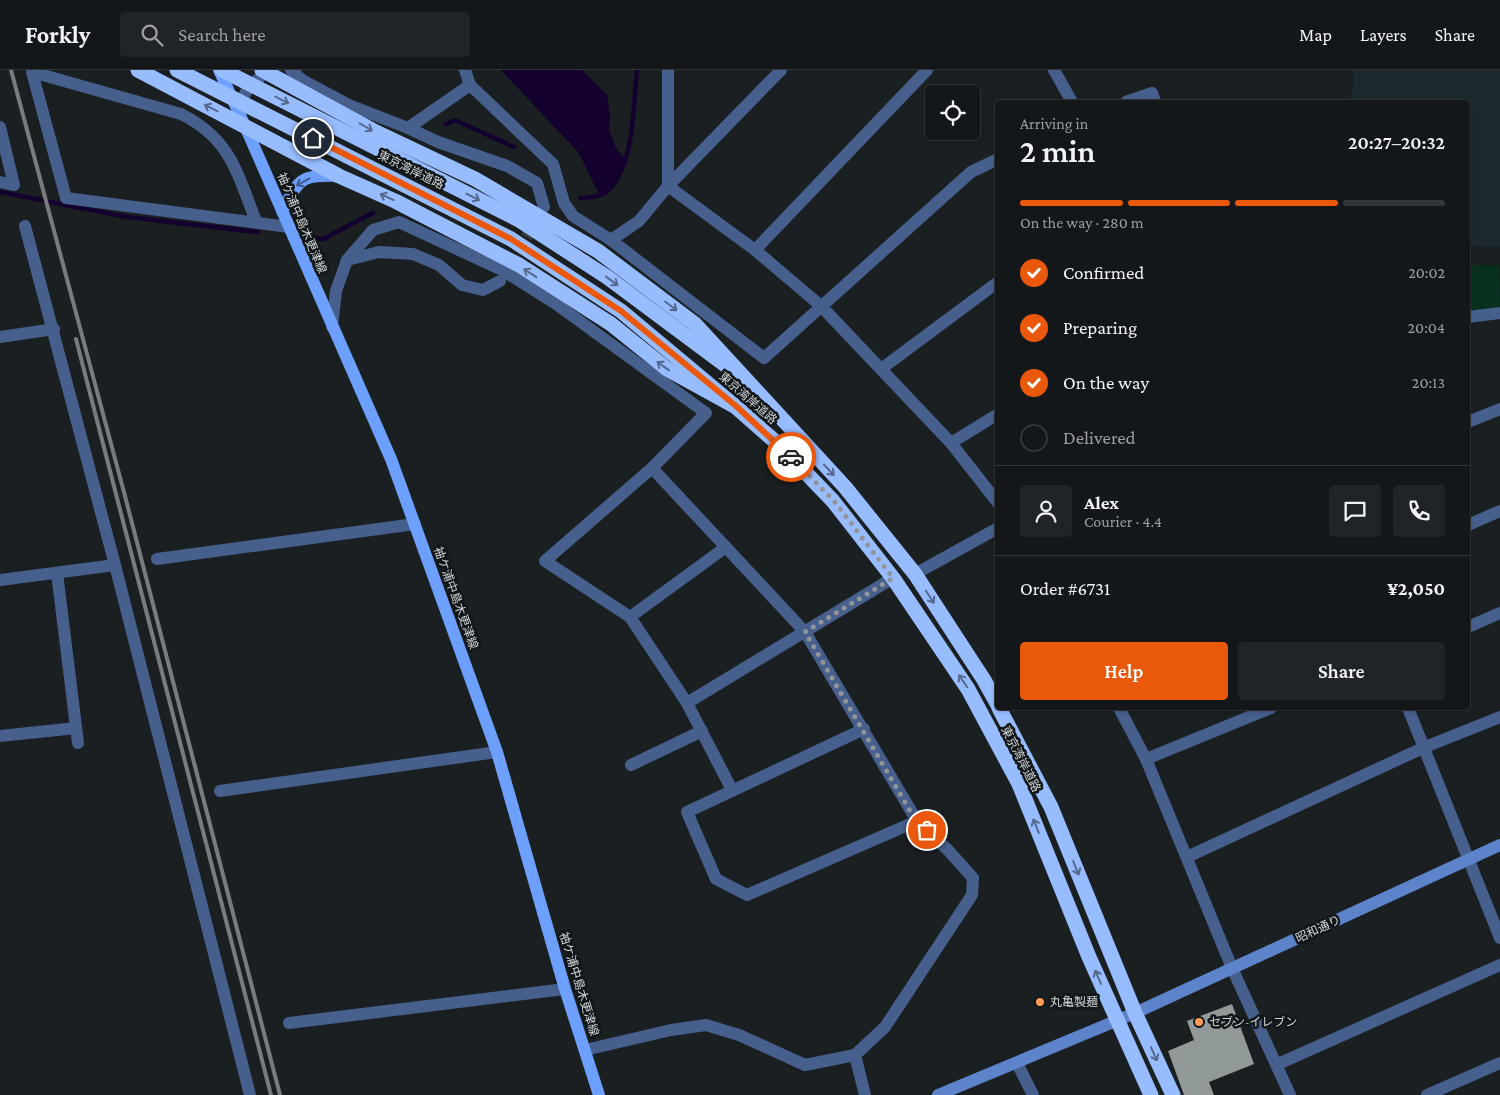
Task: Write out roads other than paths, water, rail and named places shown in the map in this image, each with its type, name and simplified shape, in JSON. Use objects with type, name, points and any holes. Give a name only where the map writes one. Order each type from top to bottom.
[{"type":"highway","points":[[138,70],[339,176],[395,201],[519,266],[610,324],[667,369],[736,406]]},
{"type":"highway","name":"東京湾岸道路","points":[[177,70],[511,239],[621,311],[736,406],[778,444],[834,501],[893,578],[968,689],[1019,784],[1117,1021],[1152,1095]]},
{"type":"highway","name":"東京湾岸道路","points":[[221,70],[519,220],[607,277],[748,382],[845,487],[915,574],[984,680],[995,700]]},
{"type":"highway","points":[[265,70],[376,132],[475,179],[598,252],[695,324],[748,382]]},
{"type":"highway","name":"東京湾岸道路","points":[[1000,710],[1051,807],[1135,1013],[1173,1095]]},
{"type":"main road","name":"袖ケ浦中島木更津線","points":[[221,70],[391,459],[415,524],[497,752],[598,1095]]},
{"type":"main road","points":[[282,211],[297,184],[315,176],[339,176]]},
{"type":"street","points":[[237,108],[247,90],[265,70]]},
{"type":"street","points":[[291,70],[302,80],[349,105],[438,142],[507,166],[538,183],[544,207]]},
{"type":"street","points":[[465,70],[470,85],[553,164],[564,203],[573,216],[611,240],[764,358],[971,172],[995,160]]},
{"type":"street","points":[[668,70],[668,186]]},
{"type":"street","points":[[611,240],[639,221],[668,186],[781,70]]},
{"type":"street","points":[[755,250],[927,70]]},
{"type":"street","points":[[1054,70],[1071,100]]},
{"type":"street","points":[[256,221],[232,159],[217,138],[200,124],[181,114],[32,72],[66,198],[256,221],[289,227]]},
{"type":"street","points":[[408,128],[470,85]]},
{"type":"street","points":[[1132,100],[1152,93],[1154,100]]},
{"type":"street","points":[[0,127],[14,185],[0,182]]},
{"type":"street","points":[[668,186],[755,250],[821,306],[951,443],[995,500]]},
{"type":"street","points":[[332,327],[336,291],[347,260],[374,230],[399,222],[502,270],[556,304],[706,413],[652,468],[544,561],[630,617],[687,703],[732,790]]},
{"type":"street","points":[[25,226],[116,565],[250,1095]]},
{"type":"street","points":[[347,260],[379,252],[413,254],[439,265],[462,285],[483,290],[500,281]]},
{"type":"street","points":[[881,369],[995,284]]},
{"type":"street","points":[[1470,317],[1500,313]]},
{"type":"street","points":[[0,336],[54,329]]},
{"type":"street","points":[[1470,421],[1500,409]]},
{"type":"street","points":[[951,443],[995,416]]},
{"type":"street","points":[[585,1050],[671,1030],[706,1025],[739,1036],[805,1065],[855,1055],[885,1027],[972,895],[973,878],[948,850],[916,821],[864,729],[805,632],[652,468]]},
{"type":"street","points":[[1470,524],[1500,511]]},
{"type":"street","points":[[157,559],[415,524]]},
{"type":"street","points":[[915,574],[995,530]]},
{"type":"street","points":[[630,617],[726,547]]},
{"type":"street","points":[[0,580],[116,565]]},
{"type":"street","points":[[56,573],[78,743]]},
{"type":"street","points":[[687,703],[893,578]]},
{"type":"street","points":[[1470,625],[1500,613]]},
{"type":"street","points":[[1120,710],[1146,759],[1232,968],[1278,1064],[1290,1095]]},
{"type":"street","points":[[1146,759],[1266,710]]},
{"type":"street","points":[[1409,710],[1500,938]]},
{"type":"street","points":[[1188,858],[1425,748],[1500,717]]},
{"type":"street","points":[[0,736],[76,728]]},
{"type":"street","points":[[864,729],[687,812],[716,879],[747,895],[916,821]]},
{"type":"street","points":[[631,765],[702,731]]},
{"type":"street","points":[[220,791],[497,752]]},
{"type":"street","name":"昭和通り","points":[[1117,1021],[1500,845]]},
{"type":"street","points":[[1278,1064],[1500,965]]},
{"type":"street","points":[[289,1023],[565,988]]},
{"type":"street","points":[[938,1095],[1117,1021]]},
{"type":"street","points":[[855,1055],[865,1095]]},
{"type":"street","points":[[1017,1063],[1033,1095]]},
{"type":"street","points":[[1427,1095],[1500,1063]]},
{"type":"waterway","points":[[580,198],[595,197],[603,194],[609,190],[618,178],[624,164],[631,133],[637,70]]},
{"type":"waterway","points":[[446,124],[455,120],[514,147]]},
{"type":"waterway","points":[[0,192],[127,217],[257,232]]},
{"type":"waterway","points":[[306,237],[323,239],[373,213]]},
{"type":"tunnel","points":[[508,268],[536,221]]},
{"type":"railway","points":[[11,70],[125,496],[280,1095]]},
{"type":"railway","points":[[76,339],[271,1095]]},
{"type":"place","name":"丸亀製麺","points":[[1040,1002]]},
{"type":"place","name":"セブン-イレブン","points":[[1199,1022]]}]
